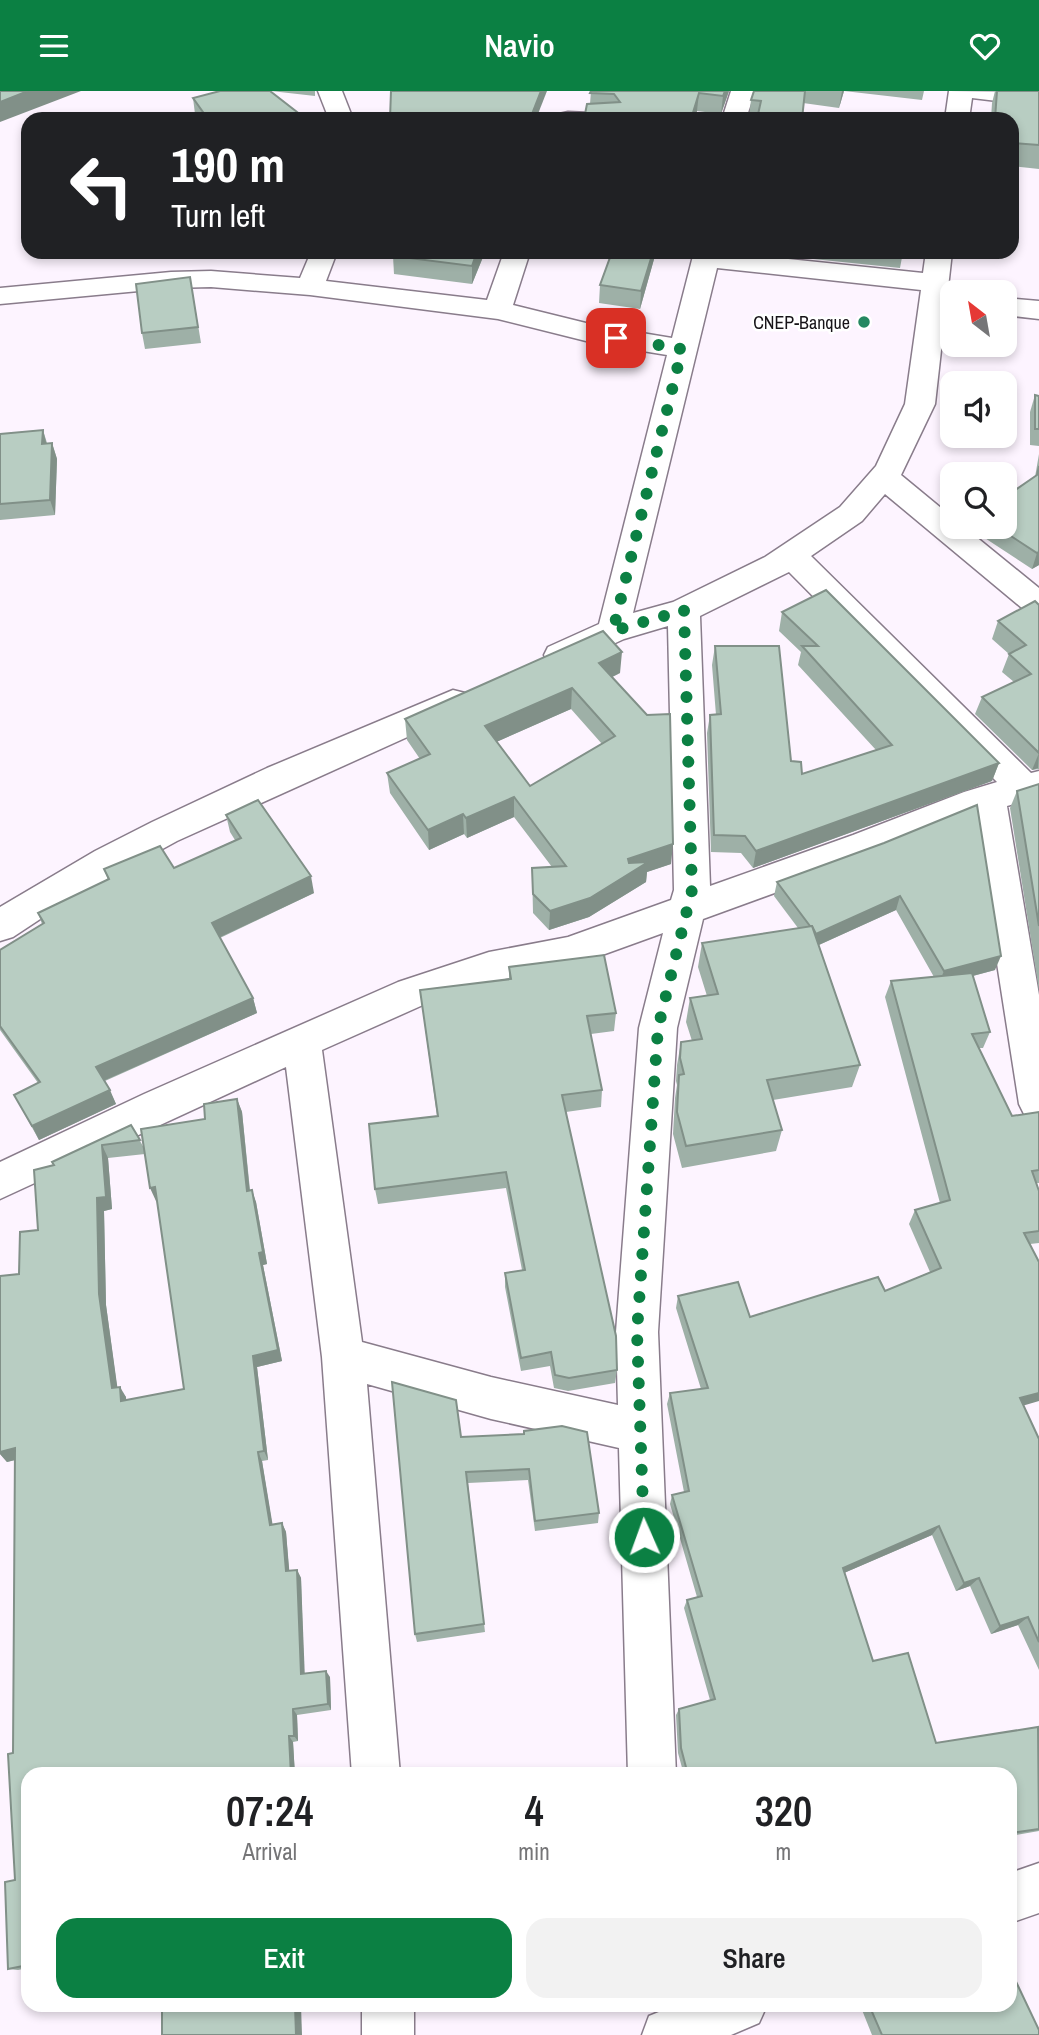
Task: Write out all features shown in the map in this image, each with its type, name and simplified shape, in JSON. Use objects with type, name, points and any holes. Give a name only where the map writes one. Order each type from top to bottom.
[{"type":"street","points":[[330,91],[338,112]]},
{"type":"street","points":[[736,112],[743,91]]},
{"type":"street","points":[[958,112],[961,91]]},
{"type":"street","points":[[974,91],[1039,99]]},
{"type":"street","points":[[310,287],[321,259]]},
{"type":"street","points":[[498,310],[515,259]]},
{"type":"street","points":[[613,631],[706,259]]},
{"type":"street","points":[[538,664],[613,631],[684,610],[776,565],[851,515],[890,471],[920,404],[940,283],[740,259]]},
{"type":"street","points":[[0,296],[171,280],[211,279],[310,287],[498,310],[594,334],[682,349]]},
{"type":"street","points":[[1017,307],[1039,310]]},
{"type":"street","points":[[884,477],[1039,605]]},
{"type":"street","points":[[791,555],[1031,785]]},
{"type":"street","points":[[652,1767],[637,1332],[658,1028],[692,890],[684,610]]},
{"type":"street","points":[[0,926],[47,894],[176,825],[475,692]]},
{"type":"street","points":[[0,1181],[158,1106],[411,993],[489,967],[569,952],[866,845],[989,797],[1031,785]]},
{"type":"street","points":[[989,797],[996,855],[1039,1104]]},
{"type":"street","points":[[302,1043],[343,1357],[375,1767]]},
{"type":"street","points":[[343,1357],[439,1386],[581,1420],[641,1431]]},
{"type":"street","points":[[1017,1896],[1039,1888]]},
{"type":"street","points":[[388,2012],[388,2035]]},
{"type":"street","points":[[666,2012],[668,2035],[724,2012]]},
{"type":"building","points":[[0,91],[28,91],[0,102]]},
{"type":"building","points":[[220,91],[270,91],[297,112],[203,112],[193,98]]},
{"type":"building","points":[[391,91],[541,91],[533,112],[390,112]]},
{"type":"building","points":[[725,91],[723,96],[699,93],[693,112],[585,112],[587,104],[620,102],[614,94],[590,93]]},
{"type":"building","points":[[754,91],[805,91],[803,112],[759,112],[761,101],[751,100]]},
{"type":"building","points":[[997,91],[1039,91],[1039,145],[1019,144],[1019,112],[996,112]]},
{"type":"building","points":[[417,259],[474,259],[472,266]]},
{"type":"building","points":[[609,259],[651,259],[641,291],[600,285]]},
{"type":"building","points":[[190,277],[198,327],[142,333],[136,284]]},
{"type":"building","points":[[1035,395],[1039,396],[1039,429],[1035,429]]},
{"type":"building","points":[[43,430],[42,444],[52,443],[50,500],[0,504],[0,434]]},
{"type":"building","points":[[1039,466],[1037,553],[1015,539],[1017,489],[1037,475]]},
{"type":"building","points":[[826,590],[999,763],[756,851],[745,836],[714,835],[710,715],[721,714],[715,646],[779,646],[791,761],[801,762],[802,774],[892,745],[802,646],[818,646],[782,612]]},
{"type":"building","points":[[1035,601],[1039,605],[1039,753],[982,697],[1031,674],[1009,654],[1026,645],[998,621]]},
{"type":"building","points":[[603,631],[622,652],[599,663],[647,715],[670,714],[673,844],[628,859],[629,863],[648,862],[590,898],[550,911],[533,894],[532,868],[566,866],[514,797],[466,818],[463,814],[428,830],[387,773],[430,754],[405,719]],"holes":[[[572,688],[615,736],[530,786],[485,726]]]},
{"type":"building","points":[[1039,784],[1039,926],[1017,791]]},
{"type":"building","points":[[258,800],[311,876],[212,923],[253,998],[96,1067],[110,1090],[32,1126],[14,1095],[40,1082],[0,1026],[0,950],[44,923],[38,913],[109,879],[104,869],[160,846],[174,868],[241,838],[226,815]]},
{"type":"building","points":[[977,805],[1001,956],[944,971],[900,896],[816,934],[777,882],[884,843]]},
{"type":"building","points":[[812,926],[860,1065],[767,1080],[782,1130],[686,1146],[677,1112],[679,1075],[684,1074],[680,1058],[681,1042],[702,1039],[690,998],[718,994],[702,943]]},
{"type":"building","points":[[604,955],[616,1013],[587,1016],[602,1090],[562,1095],[616,1336],[617,1370],[569,1378],[555,1375],[551,1352],[521,1358],[505,1273],[525,1270],[506,1172],[375,1189],[369,1124],[438,1116],[420,990],[511,979],[509,967]]},
{"type":"building","points":[[972,973],[990,1032],[972,1034],[1012,1116],[1039,1112],[1039,1170],[1032,1171],[1039,1191],[1039,1231],[1024,1233],[1039,1262],[1039,1393],[1020,1398],[1039,1439],[1039,1642],[1028,1617],[1000,1626],[979,1578],[964,1583],[939,1526],[843,1568],[873,1661],[908,1653],[936,1743],[1038,1727],[1039,1829],[1017,1832],[1017,1767],[686,1767],[681,1748],[679,1709],[715,1699],[687,1600],[702,1596],[672,1495],[689,1491],[670,1393],[708,1388],[678,1296],[738,1282],[750,1317],[878,1277],[885,1291],[941,1268],[915,1210],[950,1200],[891,981]]},
{"type":"building","points":[[237,1099],[247,1191],[252,1190],[263,1252],[259,1253],[278,1350],[253,1356],[264,1451],[258,1452],[270,1525],[282,1523],[286,1571],[297,1570],[301,1674],[326,1671],[328,1704],[293,1709],[294,1736],[289,1736],[291,1767],[21,1767],[21,1966],[8,1969],[5,1882],[15,1880],[8,1754],[13,1753],[15,1448],[0,1452],[0,1276],[19,1274],[20,1232],[38,1230],[34,1170],[54,1165],[52,1162],[131,1125],[140,1140],[102,1145],[106,1197],[97,1198],[99,1294],[112,1388],[120,1387],[121,1401],[184,1389],[155,1187],[150,1188],[141,1129],[205,1119],[204,1104]]},
{"type":"building","points":[[392,1382],[456,1400],[461,1437],[524,1434],[524,1431],[562,1426],[587,1432],[599,1513],[535,1521],[529,1469],[466,1472],[484,1624],[415,1634]]},
{"type":"building","points":[[1017,1984],[1039,2030],[1039,2035],[882,2035],[872,2012],[1017,2012]]},
{"type":"building","points":[[162,2012],[295,2012],[296,2035],[162,2035]]},
{"type":"place","name":"CNEP-Banque","points":[[864,322]]},
{"type":"route","points":[[616,338],[682,349],[613,631],[684,610],[692,890],[658,1028],[637,1332],[644,1537]]}]
